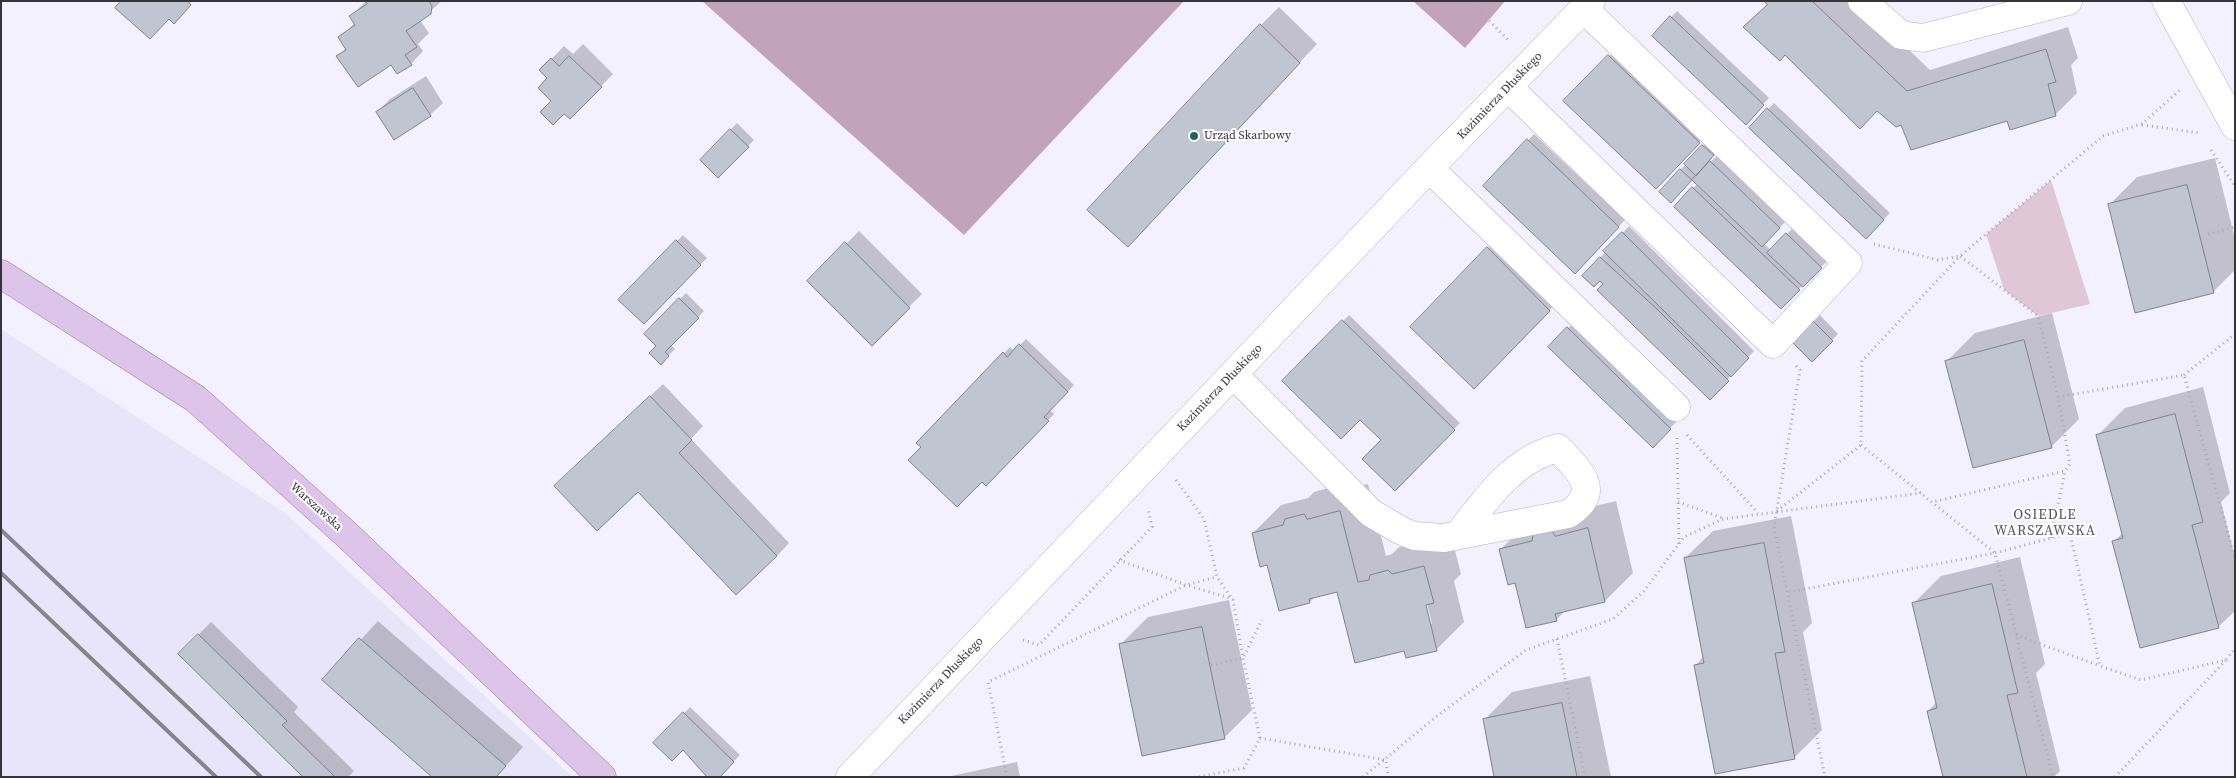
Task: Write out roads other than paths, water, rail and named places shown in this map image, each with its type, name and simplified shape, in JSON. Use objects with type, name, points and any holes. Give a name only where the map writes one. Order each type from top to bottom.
[{"type":"main road","name":"Warszawska","points":[[1,274],[196,399],[346,534],[602,777]]},
{"type":"street","points":[[1862,1],[1901,35],[1911,38],[1923,38],[2068,1]]},
{"type":"street","points":[[2166,1],[2235,126]]},
{"type":"street","points":[[1508,87],[1773,344],[1848,263],[1588,5]]},
{"type":"street","name":"Kazimierza Dłuskiego","points":[[850,777],[1232,374],[1588,5]]},
{"type":"street","points":[[1429,168],[1676,415]]},
{"type":"street","points":[[1232,374],[1372,512],[1400,530],[1414,536],[1432,538],[1459,534]]},
{"type":"railway","points":[[1,530],[261,777]]},
{"type":"railway","points":[[1,573],[216,777]]},
{"type":"place","name":"Urząd Skarbowy","points":[[1194,136]]},
{"type":"district","name":"OSIEDLE WARSZAWSKA","points":[[2045,524]]}]
